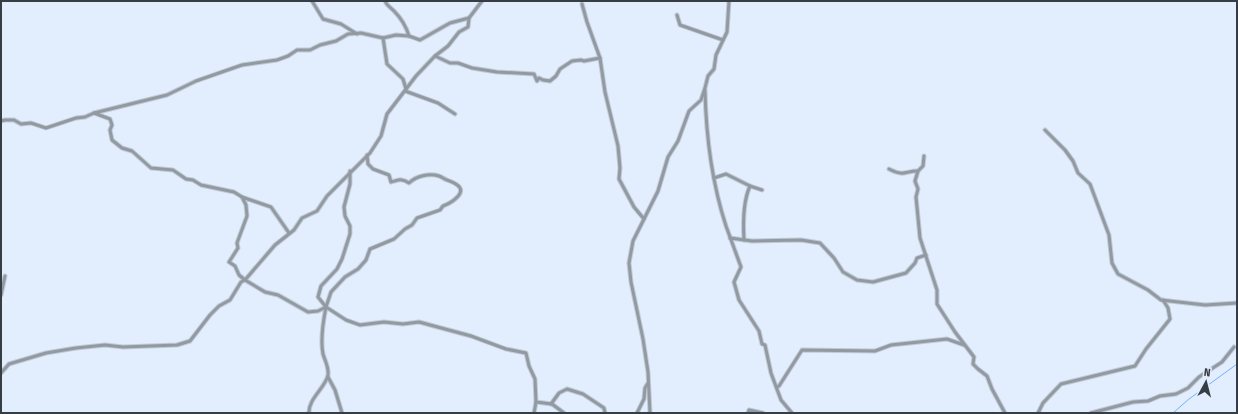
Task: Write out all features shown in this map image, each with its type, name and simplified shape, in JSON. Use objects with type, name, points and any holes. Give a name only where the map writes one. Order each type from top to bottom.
[{"type":"street","points":[[312,1],[323,19],[341,24],[356,34]]},
{"type":"street","points":[[385,1],[387,6],[394,11],[406,26],[409,36]]},
{"type":"street","points":[[1,373],[9,364],[46,353],[105,345],[123,347],[177,345],[190,341],[210,315],[219,306],[230,300],[241,282],[245,280],[275,245],[294,230],[302,218],[317,211],[327,196],[367,155],[381,136],[387,114],[416,76],[435,56],[448,46],[459,32],[468,26],[469,18],[482,1]]},
{"type":"street","points":[[650,413],[649,382],[643,339],[630,282],[630,263],[633,241],[658,190],[668,157],[678,141],[689,111],[701,100],[708,76],[714,69],[716,55],[727,32],[730,1]]},
{"type":"street","points":[[582,4],[600,58],[605,92],[618,146],[620,168],[619,179],[634,207],[644,219]]},
{"type":"street","points":[[677,15],[680,25],[723,40]]},
{"type":"street","points":[[1,121],[14,120],[21,124],[31,123],[46,128],[94,113],[167,95],[196,81],[242,65],[277,60],[297,50],[310,50],[320,45],[336,41],[348,34],[361,33],[382,38],[396,35],[409,36],[420,40],[450,24],[469,18]]},
{"type":"street","points":[[382,38],[387,64],[404,80],[406,90]]},
{"type":"street","points":[[435,56],[450,64],[458,63],[472,68],[497,72],[534,74],[537,81],[539,78],[550,81],[556,76],[560,69],[572,61],[584,61],[600,58]]},
{"type":"street","points":[[705,88],[707,132],[714,178],[726,225],[741,267],[734,282],[739,300],[759,331],[762,344],[765,345],[771,373],[781,400],[792,413]]},
{"type":"street","points":[[406,90],[438,103],[455,114]]},
{"type":"street","points":[[94,113],[110,119],[112,125],[110,130],[112,140],[122,148],[132,152],[152,168],[173,170],[186,179],[193,180],[202,185],[234,192],[242,197],[270,207],[289,233]]},
{"type":"street","points":[[1046,130],[1065,150],[1073,161],[1078,174],[1090,184],[1109,235],[1112,263],[1118,274],[1163,300],[1205,305],[1237,303]]},
{"type":"street","points":[[342,413],[335,390],[328,377],[328,368],[323,353],[323,324],[326,307],[331,292],[345,277],[358,269],[366,260],[370,249],[394,239],[412,225],[417,218],[429,215],[440,210],[443,206],[450,204],[459,196],[461,191],[460,186],[455,182],[440,176],[420,176],[409,182],[400,179],[391,182],[389,175],[373,169],[368,164],[367,155]]},
{"type":"street","points":[[924,156],[923,166],[918,171],[915,181],[918,190],[916,197],[920,238],[937,290],[937,304],[955,332],[974,357],[973,364],[978,370],[987,376],[1005,413]]},
{"type":"street","points":[[889,169],[897,173],[904,174],[912,171],[918,171]]},
{"type":"street","points":[[350,171],[350,184],[344,207],[350,226],[350,234],[337,270],[321,286],[318,297],[326,307],[346,320],[360,325],[384,322],[403,324],[418,322],[471,336],[506,349],[526,353],[529,366],[535,380],[536,402],[534,413]]},
{"type":"street","points":[[714,178],[726,174],[750,186],[762,190]]},
{"type":"street","points":[[744,240],[744,220],[750,186]]},
{"type":"street","points":[[242,197],[246,204],[247,216],[237,243],[238,248],[229,262],[236,266],[239,274],[245,280],[265,292],[278,295],[308,312],[318,311],[326,307]]},
{"type":"street","points":[[730,238],[752,241],[801,240],[820,242],[834,258],[843,272],[857,280],[873,282],[906,273],[915,264],[917,258],[926,255]]},
{"type":"street","points":[[1,295],[5,276]]},
{"type":"street","points":[[1038,413],[1044,403],[1061,384],[1135,366],[1146,349],[1170,319],[1168,308],[1163,300]]},
{"type":"street","points":[[777,387],[802,350],[874,351],[891,345],[947,339],[967,346]]},
{"type":"street","points":[[1092,413],[1133,402],[1148,401],[1160,396],[1176,394],[1188,388],[1199,377],[1222,362],[1234,347]]},
{"type":"street","points":[[309,413],[308,410],[328,377]]},
{"type":"street","points":[[637,413],[644,399],[645,388],[649,382]]},
{"type":"street","points":[[550,404],[559,393],[568,389],[583,394],[604,408],[605,413]]},
{"type":"street","points":[[536,402],[550,404],[564,413]]},
{"type":"street","points":[[748,413],[748,410],[763,413]]},
{"type":"waterway","points":[[1173,413],[1189,399],[1237,364]]}]
